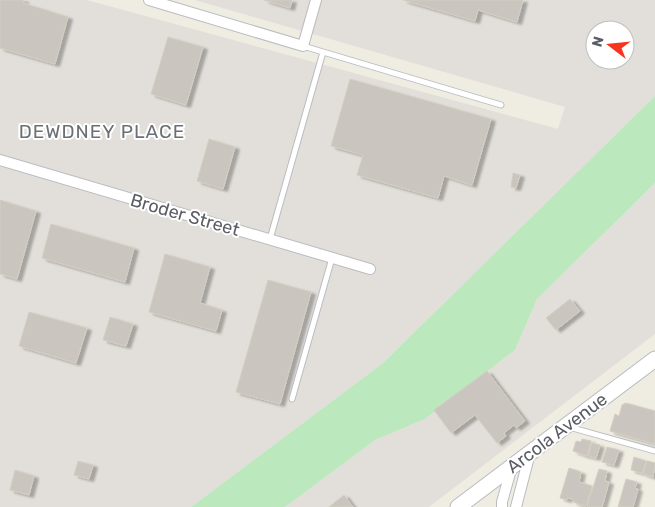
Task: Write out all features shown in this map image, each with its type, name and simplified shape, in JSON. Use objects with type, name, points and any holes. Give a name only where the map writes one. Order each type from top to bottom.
[{"type":"main road","name":"Arcola Avenue","points":[[458,507],[655,359]]},
{"type":"street","points":[[149,0],[303,46],[316,0]]},
{"type":"street","name":"Broder Street","points":[[0,160],[370,269]]},
{"type":"street","points":[[516,507],[530,453]]},
{"type":"street","points":[[502,507],[512,466]]},
{"type":"lane","points":[[303,46],[501,105]]},
{"type":"lane","points":[[269,239],[323,52]]},
{"type":"lane","points":[[292,399],[332,258]]},
{"type":"lane","points":[[565,426],[655,451]]},
{"type":"shaded area","points":[[0,0],[87,0],[558,129],[565,107],[195,0],[655,0],[655,96],[383,363],[191,507],[0,507]]},
{"type":"shaded area","points":[[655,183],[655,334],[429,507],[285,507],[375,440],[425,419],[515,350],[537,299]]},
{"type":"green space","points":[[655,96],[655,183],[537,299],[515,350],[425,419],[375,440],[285,507],[191,507],[383,363]]},
{"type":"building","points":[[0,0],[24,0],[23,3],[68,17],[55,64],[0,48]]},
{"type":"building","points":[[264,0],[292,0],[290,8]]},
{"type":"building","points":[[403,0],[523,0],[517,22],[478,10],[475,21]]},
{"type":"building","points":[[168,37],[203,47],[186,105],[151,94]]},
{"type":"building","points":[[350,79],[491,119],[472,185],[444,176],[438,198],[357,175],[363,155],[331,146]]},
{"type":"building","points":[[209,139],[235,147],[223,189],[197,181]]},
{"type":"building","points":[[513,173],[520,175],[516,188],[511,187]]},
{"type":"building","points":[[0,200],[36,211],[17,279],[0,274]]},
{"type":"building","points":[[51,224],[134,248],[125,282],[42,258]]},
{"type":"building","points":[[165,254],[210,267],[200,303],[222,310],[216,331],[149,312]]},
{"type":"building","points":[[268,280],[311,292],[280,404],[236,392]]},
{"type":"building","points":[[570,299],[580,311],[556,330],[546,318]]},
{"type":"building","points":[[29,312],[87,328],[76,363],[19,346]]},
{"type":"building","points":[[110,317],[133,324],[126,346],[103,340]]},
{"type":"building","points":[[487,371],[525,421],[516,428],[514,425],[504,433],[506,436],[497,443],[475,415],[451,433],[434,410]]},
{"type":"building","points":[[626,403],[655,411],[655,444],[610,431],[615,414],[619,416],[622,405]]},
{"type":"building","points":[[582,439],[591,441],[587,456],[573,451],[576,441],[581,442]]},
{"type":"building","points":[[592,443],[600,445],[596,458],[588,456]]},
{"type":"building","points":[[607,447],[619,450],[614,465],[602,462]]},
{"type":"building","points":[[634,457],[646,461],[642,473],[631,470]]},
{"type":"building","points":[[78,461],[93,465],[89,479],[74,475]]},
{"type":"building","points":[[647,461],[655,463],[653,477],[643,474]]},
{"type":"building","points":[[569,468],[581,472],[579,482],[592,486],[586,506],[573,502],[574,500],[568,498],[567,500],[560,498]]},
{"type":"building","points":[[599,469],[607,471],[605,481],[609,482],[602,507],[590,507],[587,506]]},
{"type":"building","points":[[15,470],[34,476],[29,495],[10,490]]},
{"type":"building","points":[[626,479],[637,482],[635,488],[638,489],[633,507],[618,507]]},
{"type":"building","points":[[344,495],[353,507],[329,507]]},
{"type":"district","name":"DEWDNEY PLACE","points":[[102,131]]}]
